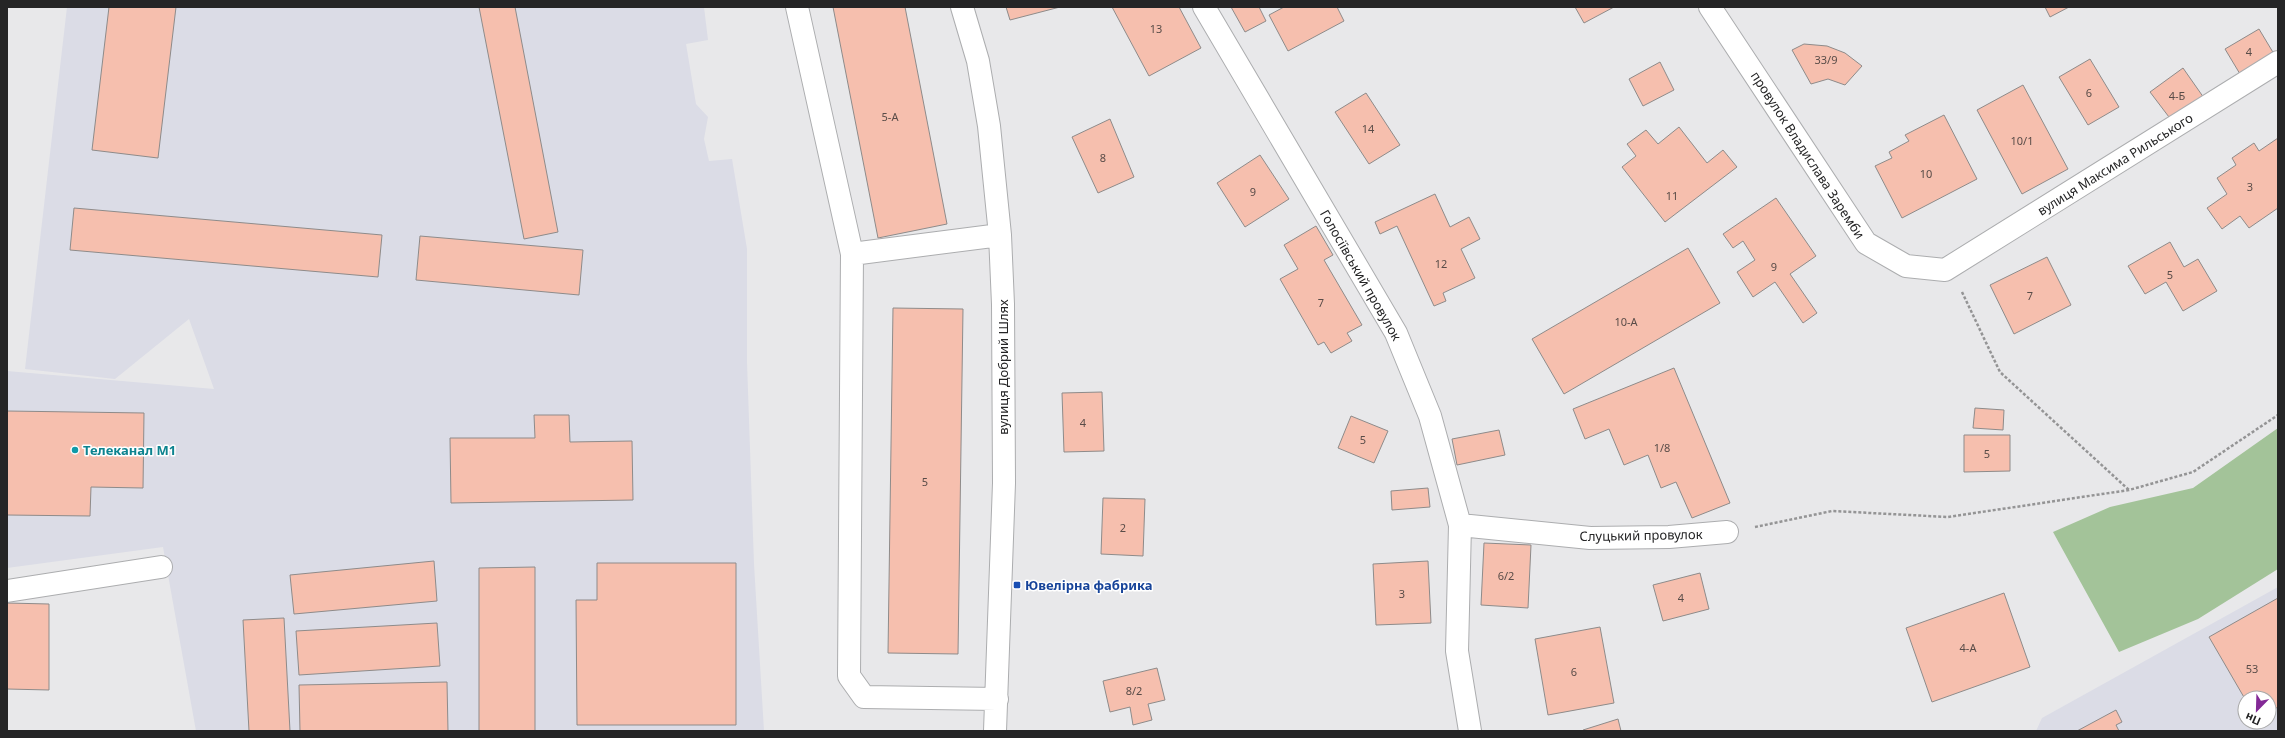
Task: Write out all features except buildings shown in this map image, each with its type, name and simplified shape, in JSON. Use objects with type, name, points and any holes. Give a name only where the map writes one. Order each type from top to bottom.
[{"type":"street","points":[[797,7],[852,254],[848,676],[864,696],[997,699]]},
{"type":"street","name":"вулиця Добрий Шлях","points":[[962,7],[978,61],[990,126],[1000,235],[1003,304],[1004,483],[995,731]]},
{"type":"street","name":"Голосіївський провулок","points":[[1204,7],[1396,333],[1430,416],[1460,525],[1457,651],[1470,731]]},
{"type":"street","name":"провулок Владислава Заремби","points":[[1710,7],[1866,243],[1906,266],[1945,270],[1953,265]]},
{"type":"street","name":"вулиця Максима Рильського","points":[[1953,265],[2278,62]]},
{"type":"street","points":[[852,254],[1000,235]]},
{"type":"street","name":"Слуцький провулок","points":[[1460,525],[1590,538],[1669,537],[1727,532]]},
{"type":"street","points":[[7,591],[161,567]]},
{"type":"path","points":[[1966,303],[2000,372],[2130,490]]},
{"type":"path","points":[[1727,532],[1832,511],[1948,517],[2130,490],[2193,472],[2278,415]]},
{"type":"shaded area","points":[[67,7],[704,7],[708,40],[686,44],[696,104],[708,117],[704,139],[709,161],[732,159],[747,249],[747,362],[754,564],[764,731],[196,731],[163,547],[7,568],[7,371],[214,389],[189,319],[115,379],[25,369]]},
{"type":"shaded area","points":[[2278,587],[2278,731],[2036,731],[2042,718]]},
{"type":"green space","points":[[2278,428],[2278,569],[2198,619],[2119,652],[2053,532],[2110,507],[2193,488]]},
{"type":"place","name":"Телеканал М1","points":[[75,450]]},
{"type":"place","name":"Ювелірна фабрика","points":[[1017,585]]}]
